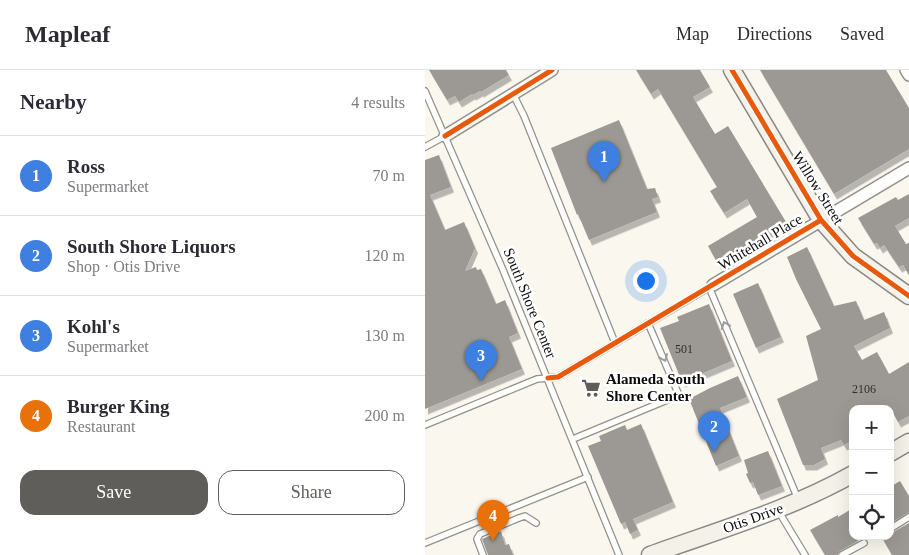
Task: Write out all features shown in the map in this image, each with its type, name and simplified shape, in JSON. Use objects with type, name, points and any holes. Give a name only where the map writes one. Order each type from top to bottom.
[{"type":"street","points":[[445,136],[552,70]]},
{"type":"street","name":"Willow Street","points":[[732,70],[821,220],[853,256],[909,296]]},
{"type":"street","points":[[906,70],[909,75]]},
{"type":"street","name":"Whitehall Place","points":[[711,286],[909,168]]},
{"type":"street","name":"Otis Drive","points":[[650,555],[777,510],[849,476]]},
{"type":"lane","name":"South Shore Center","points":[[425,91],[503,270],[619,555]]},
{"type":"lane","points":[[513,94],[615,343]]},
{"type":"lane","points":[[425,147],[445,136]]},
{"type":"lane","points":[[425,425],[531,382],[557,377],[711,286],[740,364],[799,501]]},
{"type":"lane","points":[[573,439],[672,398],[678,393],[648,323]]},
{"type":"lane","points":[[425,543],[588,477]]},
{"type":"lane","points":[[777,510],[805,555]]},
{"type":"lane","points":[[483,555],[477,539],[480,534],[525,516],[536,523]]},
{"type":"lane","points":[[894,526],[909,517]]},
{"type":"lane","points":[[843,555],[864,543]]},
{"type":"building","points":[[429,70],[506,70],[509,75],[481,92],[472,94],[459,102],[455,96],[447,100]]},
{"type":"building","points":[[636,70],[700,70],[710,87],[693,97],[715,134],[728,126],[786,222],[718,264],[708,246],[757,217],[747,199],[724,213],[710,191],[717,187],[658,89],[651,94]]},
{"type":"building","points":[[760,70],[886,70],[909,108],[909,149],[834,194]]},
{"type":"building","points":[[619,120],[647,189],[655,188],[658,197],[652,199],[657,212],[589,240],[577,215],[551,148]]},
{"type":"building","points":[[439,155],[451,187],[430,195],[445,230],[464,222],[475,248],[465,271],[476,267],[477,270],[481,269],[496,304],[505,300],[518,333],[509,337],[522,369],[425,409],[425,160]]},
{"type":"building","points":[[909,194],[909,218],[895,226],[906,244],[909,243],[909,275],[903,265],[899,267],[884,245],[880,248],[877,243],[874,244],[858,218],[896,197],[898,200]]},
{"type":"building","points":[[807,247],[834,306],[856,301],[864,320],[884,312],[890,328],[854,346],[862,360],[877,352],[889,374],[909,362],[909,416],[898,422],[894,415],[894,405],[849,405],[849,442],[844,445],[841,440],[821,448],[825,459],[814,465],[803,465],[777,399],[818,380],[806,336],[821,329],[787,257]]},
{"type":"building","points":[[758,283],[781,337],[756,348],[733,294]]},
{"type":"building","points":[[709,304],[732,361],[682,382],[660,328],[679,321],[677,317]]},
{"type":"building","points":[[738,376],[747,397],[720,408],[739,456],[716,466],[689,399]]},
{"type":"building","points":[[641,424],[673,502],[633,519],[638,530],[630,534],[625,522],[621,524],[588,446],[601,441],[599,436],[625,425],[627,430]]},
{"type":"building","points":[[768,451],[782,486],[758,495],[753,482],[750,483],[746,474],[748,473],[744,460]]},
{"type":"building","points":[[900,481],[909,496],[909,512],[894,521],[894,495],[894,485]]},
{"type":"building","points":[[849,510],[849,540],[859,540],[840,551],[837,555],[825,555],[810,530],[838,515],[838,517]]},
{"type":"building","points":[[909,523],[909,555],[892,555],[883,540],[894,540],[894,532]]},
{"type":"building","points":[[501,531],[505,545],[509,544],[513,555],[488,555],[482,539]]},
{"type":"cycle path","points":[[445,136],[552,70]]},
{"type":"cycle path","points":[[732,70],[821,220],[853,256],[909,296]]},
{"type":"cycle path","points":[[548,378],[558,377],[821,220]]},
{"type":"place","name":"Ross","points":[[604,182]]},
{"type":"place","name":"Kohl's","points":[[481,381]]},
{"type":"place","name":"Alameda South Shore Center","points":[[591,388]]},
{"type":"place","name":"South Shore Liquors","points":[[714,452]]},
{"type":"place","name":"Burger King","points":[[493,541]]}]
